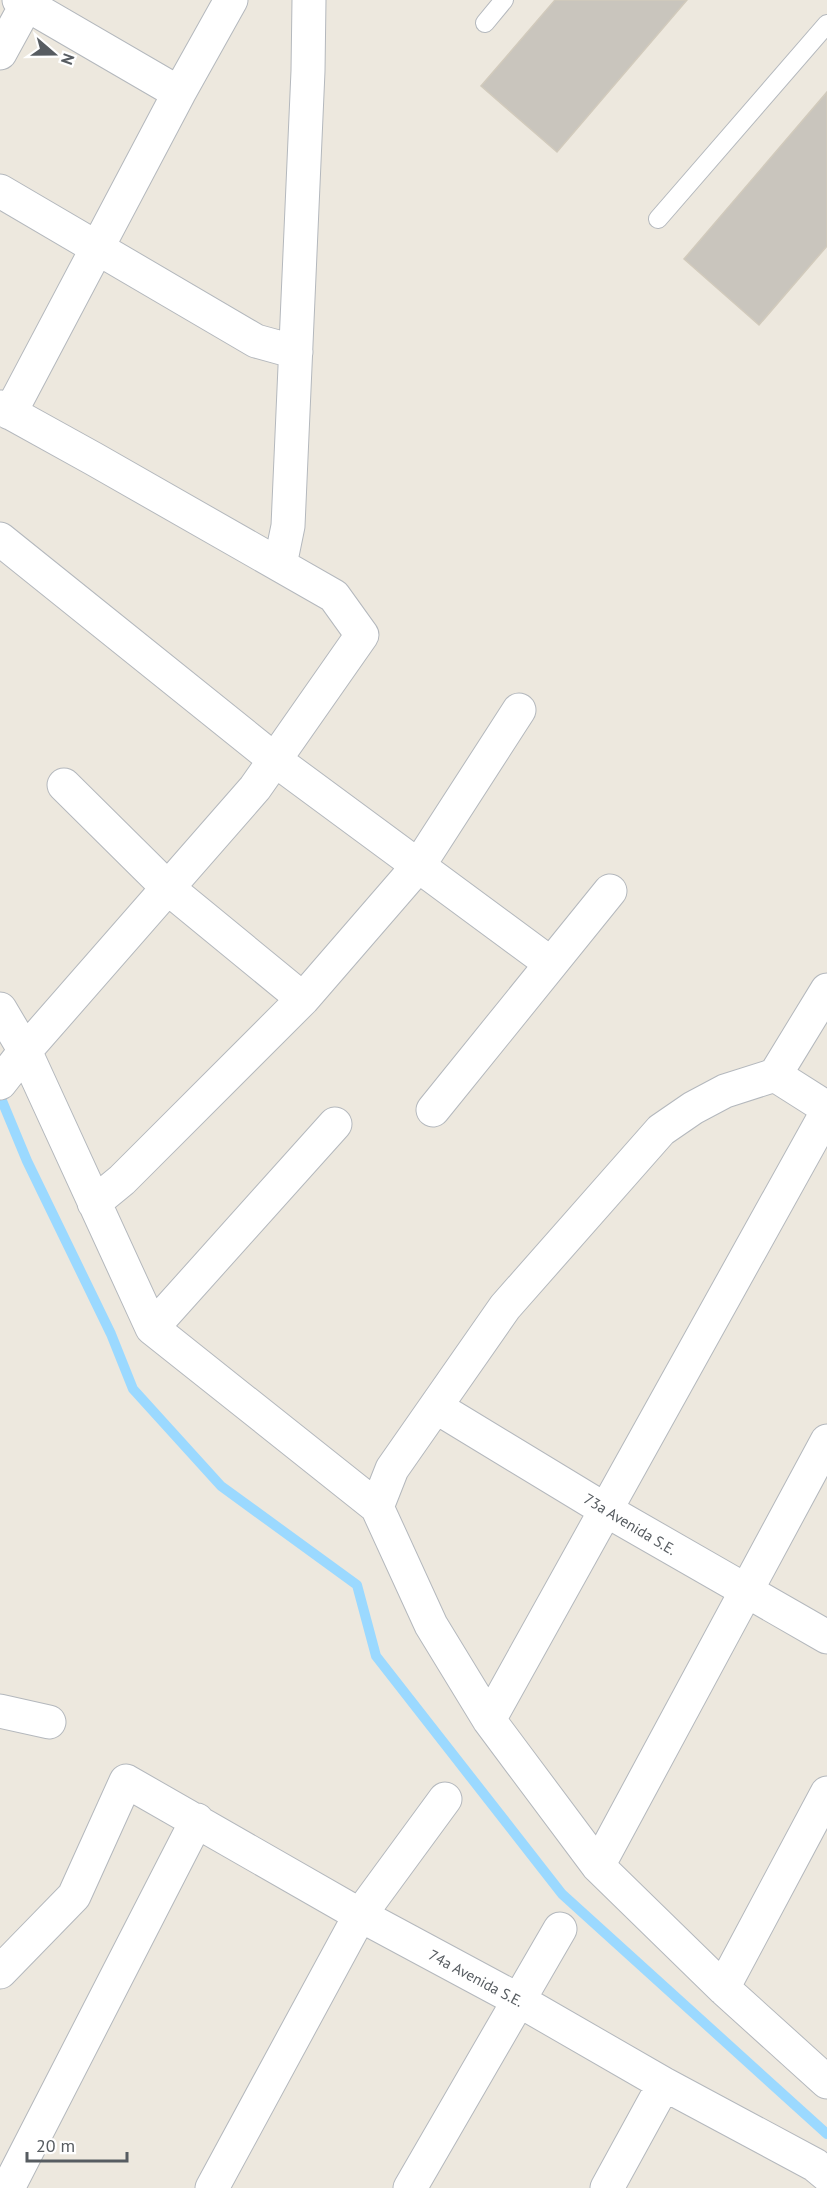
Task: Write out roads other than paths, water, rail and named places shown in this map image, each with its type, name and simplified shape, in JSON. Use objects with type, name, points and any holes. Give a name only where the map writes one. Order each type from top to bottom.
[{"type":"street","points":[[2,1079],[255,788],[362,635],[334,596],[5,410],[98,248],[179,93],[231,0]]},
{"type":"street","points":[[280,565],[288,526],[308,71],[309,0]]},
{"type":"street","points":[[0,53],[25,1],[179,93]]},
{"type":"street","points":[[0,191],[256,341],[296,352]]},
{"type":"street","points":[[0,539],[275,760],[550,963]]},
{"type":"street","points":[[94,1203],[122,1180],[303,999],[419,865],[519,710]]},
{"type":"street","points":[[64,785],[169,889],[303,999]]},
{"type":"street","points":[[433,1110],[610,891]]},
{"type":"street","points":[[377,1507],[392,1469],[505,1307],[661,1130],[693,1107],[725,1091],[775,1075],[827,990]]},
{"type":"street","points":[[0,1008],[25,1051],[152,1328],[377,1507],[431,1625],[489,1720],[598,1866],[723,1988],[827,2082]]},
{"type":"street","points":[[489,1720],[827,1110],[775,1075]]},
{"type":"street","points":[[152,1328],[336,1124]]},
{"type":"street","name":"73a Avenida S.E.","points":[[436,1407],[604,1509],[827,1637]]},
{"type":"street","points":[[598,1866],[827,1441]]},
{"type":"street","points":[[0,1711],[49,1722]]},
{"type":"street","name":"74a Avenida S.E.","points":[[0,1972],[74,1896],[126,1781],[360,1915],[520,2001],[664,2084],[815,2176]]},
{"type":"street","points":[[723,1988],[827,1793]]},
{"type":"street","points":[[212,2188],[360,1915],[445,1799]]},
{"type":"street","points":[[8,2188],[197,1820]]},
{"type":"street","points":[[410,2188],[560,1929]]},
{"type":"street","points":[[607,2188],[664,2084]]},
{"type":"lane","points":[[484,23],[504,0]]},
{"type":"lane","points":[[658,219],[827,24]]},
{"type":"waterway","points":[[0,1096],[27,1161],[111,1334],[133,1389],[221,1486],[357,1585],[376,1656],[562,1894],[827,2134]]}]
